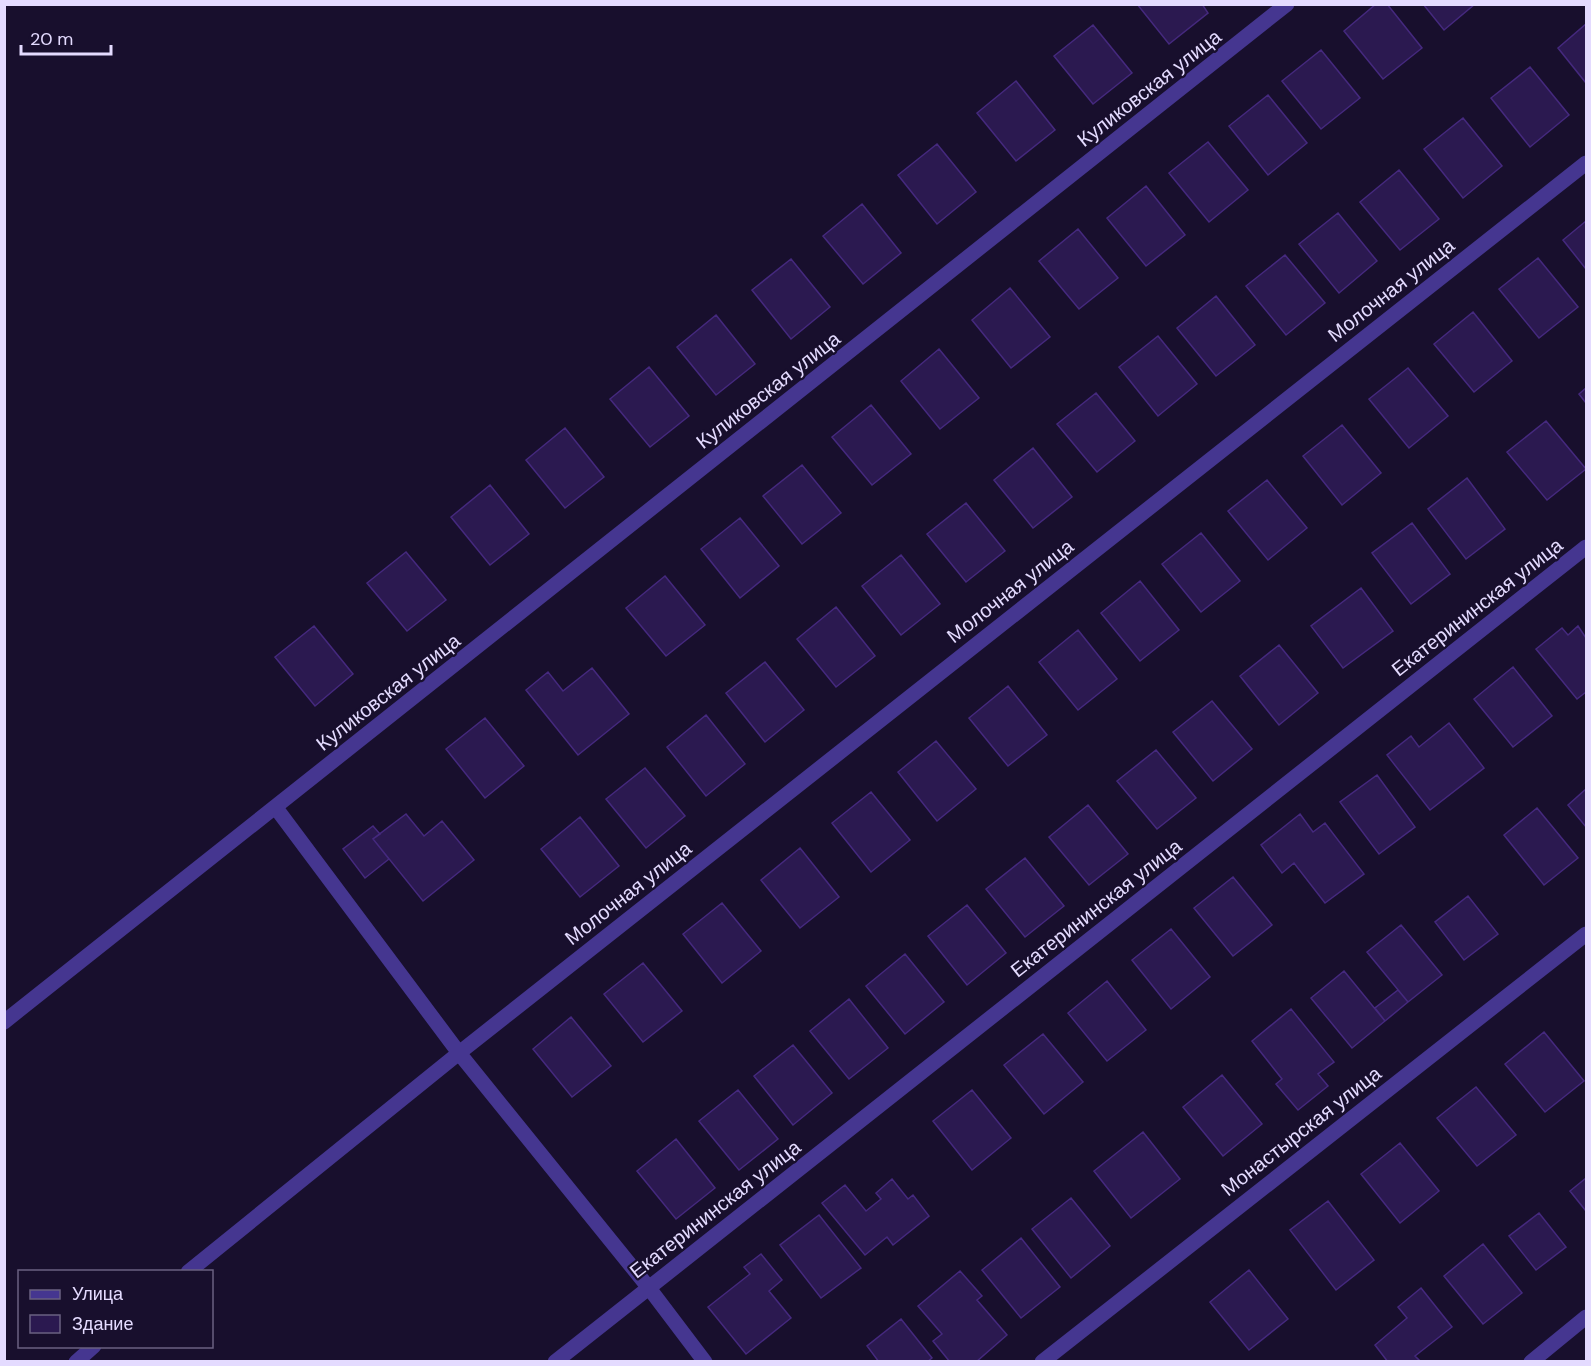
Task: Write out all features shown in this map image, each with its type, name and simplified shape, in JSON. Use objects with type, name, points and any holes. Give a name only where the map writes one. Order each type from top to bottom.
[{"type":"street","name":"Куликовская улица","points":[[4,1022],[1287,4]]},
{"type":"street","name":"Молочная улица","points":[[190,1270],[459,1053],[1587,163]]},
{"type":"street","name":"Екатерининская улица","points":[[555,1362],[1587,547]]},
{"type":"street","points":[[276,808],[459,1053],[649,1288],[705,1362]]},
{"type":"street","name":"Монастырская улица","points":[[1041,1362],[1587,934]]},
{"type":"street","points":[[1531,1362],[1587,1317]]},
{"type":"street","points":[[76,1362],[93,1348]]},
{"type":"building","points":[[1137,4],[1202,4],[1208,13],[1169,44]]},
{"type":"building","points":[[1376,4],[1387,4],[1422,48],[1383,79],[1344,31]]},
{"type":"building","points":[[1423,4],[1475,4],[1444,30]]},
{"type":"building","points":[[1586,24],[1586,83],[1558,48]]},
{"type":"building","points":[[1093,25],[1132,73],[1093,104],[1054,56]]},
{"type":"building","points":[[1321,50],[1360,98],[1321,129],[1282,81]]},
{"type":"building","points":[[1530,67],[1569,115],[1530,147],[1491,98]]},
{"type":"building","points":[[1016,81],[1055,130],[1016,161],[977,113]]},
{"type":"building","points":[[1268,95],[1307,143],[1268,175],[1229,126]]},
{"type":"building","points":[[1463,118],[1502,166],[1463,198],[1424,149]]},
{"type":"building","points":[[1208,142],[1248,190],[1209,222],[1169,173]]},
{"type":"building","points":[[937,144],[976,192],[937,224],[898,175]]},
{"type":"building","points":[[1399,170],[1439,219],[1400,250],[1360,202]]},
{"type":"building","points":[[1146,186],[1185,235],[1146,266],[1107,218]]},
{"type":"building","points":[[862,204],[901,253],[863,284],[823,236]]},
{"type":"building","points":[[1338,213],[1377,261],[1339,293],[1299,244]]},
{"type":"building","points":[[1586,221],[1586,269],[1563,240]]},
{"type":"building","points":[[1078,229],[1118,278],[1079,309],[1039,261]]},
{"type":"building","points":[[1285,255],[1325,303],[1286,335],[1246,286]]},
{"type":"building","points":[[1538,258],[1578,307],[1539,338],[1499,289]]},
{"type":"building","points":[[791,259],[830,307],[791,339],[752,290]]},
{"type":"building","points":[[1010,288],[1050,337],[1011,368],[972,320]]},
{"type":"building","points":[[1216,296],[1255,345],[1216,376],[1177,328]]},
{"type":"building","points":[[1473,312],[1512,361],[1474,392],[1434,344]]},
{"type":"building","points":[[716,315],[755,364],[716,395],[677,347]]},
{"type":"building","points":[[1158,336],[1197,384],[1158,416],[1119,367]]},
{"type":"building","points":[[939,349],[979,398],[940,429],[901,381]]},
{"type":"building","points":[[649,367],[689,416],[650,447],[610,399]]},
{"type":"building","points":[[1408,368],[1448,416],[1409,448],[1369,399]]},
{"type":"building","points":[[1586,388],[1586,403],[1579,394]]},
{"type":"building","points":[[1096,393],[1135,441],[1097,472],[1057,424]]},
{"type":"building","points":[[871,405],[911,454],[872,485],[832,437]]},
{"type":"building","points":[[1546,421],[1586,469],[1547,500],[1507,452]]},
{"type":"building","points":[[1342,425],[1381,473],[1342,505],[1303,456]]},
{"type":"building","points":[[565,428],[604,477],[565,508],[526,460]]},
{"type":"building","points":[[1033,448],[1072,497],[1033,528],[994,480]]},
{"type":"building","points":[[802,465],[841,513],[802,544],[763,496]]},
{"type":"building","points":[[1467,478],[1505,529],[1466,559],[1428,509]]},
{"type":"building","points":[[1267,480],[1307,528],[1268,560],[1228,511]]},
{"type":"building","points":[[490,485],[529,534],[490,565],[451,517]]},
{"type":"building","points":[[966,503],[1005,551],[966,582],[927,534]]},
{"type":"building","points":[[740,518],[779,566],[740,598],[701,549]]},
{"type":"building","points":[[1412,523],[1450,574],[1411,604],[1372,553]]},
{"type":"building","points":[[1201,533],[1240,581],[1201,612],[1162,564]]},
{"type":"building","points":[[406,552],[446,600],[407,631],[367,583]]},
{"type":"building","points":[[901,555],[940,604],[901,635],[862,586]]},
{"type":"building","points":[[665,576],[705,625],[666,656],[626,608]]},
{"type":"building","points":[[1140,581],[1179,630],[1140,661],[1101,613]]},
{"type":"building","points":[[1361,588],[1393,631],[1343,668],[1311,626]]},
{"type":"building","points":[[836,607],[875,656],[836,687],[797,639]]},
{"type":"building","points":[[314,626],[353,674],[315,706],[275,657]]},
{"type":"building","points":[[1578,626],[1586,638],[1586,692],[1577,699],[1536,649],[1562,628],[1568,635]]},
{"type":"building","points":[[1078,630],[1117,679],[1078,710],[1039,662]]},
{"type":"building","points":[[1279,645],[1318,693],[1279,725],[1240,676]]},
{"type":"building","points":[[765,662],[804,710],[765,742],[726,693]]},
{"type":"building","points":[[1513,667],[1552,716],[1513,747],[1474,699]]},
{"type":"building","points":[[592,668],[629,714],[578,755],[526,690],[548,672],[563,691]]},
{"type":"building","points":[[1008,686],[1047,735],[1008,766],[969,718]]},
{"type":"building","points":[[1212,701],[1252,749],[1213,781],[1173,732]]},
{"type":"building","points":[[706,715],[745,764],[706,796],[667,747]]},
{"type":"building","points":[[485,718],[524,766],[485,798],[446,749]]},
{"type":"building","points":[[1449,723],[1484,768],[1430,810],[1387,755],[1411,736],[1419,747]]},
{"type":"building","points":[[936,741],[976,789],[937,821],[898,772]]},
{"type":"building","points":[[1156,750],[1196,798],[1157,829],[1117,781]]},
{"type":"building","points":[[645,768],[685,816],[646,848],[606,799]]},
{"type":"building","points":[[1377,775],[1415,827],[1379,854],[1340,802]]},
{"type":"building","points":[[1586,789],[1586,827],[1568,805]]},
{"type":"building","points":[[871,792],[910,840],[871,872],[832,823]]},
{"type":"building","points":[[1088,805],[1128,854],[1089,885],[1049,837]]},
{"type":"building","points":[[1537,808],[1578,858],[1544,885],[1504,835]]},
{"type":"building","points":[[406,814],[424,836],[442,821],[474,860],[423,901],[373,839]]},
{"type":"building","points":[[1300,814],[1313,832],[1325,823],[1364,874],[1325,903],[1294,863],[1282,873],[1261,845]]},
{"type":"building","points":[[580,817],[619,866],[580,897],[541,849]]},
{"type":"building","points":[[373,826],[380,834],[373,839],[389,859],[365,878],[343,849]]},
{"type":"building","points":[[800,848],[839,897],[800,928],[761,880]]},
{"type":"building","points":[[1025,858],[1064,906],[1025,937],[986,889]]},
{"type":"building","points":[[1233,877],[1272,925],[1233,956],[1194,908]]},
{"type":"building","points":[[1468,896],[1498,934],[1464,960],[1435,922]]},
{"type":"building","points":[[722,903],[761,951],[722,983],[683,934]]},
{"type":"building","points":[[967,905],[1006,953],[967,985],[928,936]]},
{"type":"building","points":[[1401,925],[1442,975],[1408,1002],[1367,952]]},
{"type":"building","points":[[1171,929],[1210,977],[1171,1009],[1132,960]]},
{"type":"building","points":[[905,954],[944,1002],[905,1034],[866,986]]},
{"type":"building","points":[[643,963],[682,1011],[643,1042],[604,994]]},
{"type":"building","points":[[1344,971],[1385,1021],[1352,1048],[1311,998]]},
{"type":"building","points":[[1107,981],[1146,1030],[1107,1061],[1068,1013]]},
{"type":"building","points":[[1398,990],[1408,1002],[1385,1021],[1375,1008]]},
{"type":"building","points":[[849,999],[888,1048],[849,1079],[810,1031]]},
{"type":"building","points":[[1291,1009],[1334,1062],[1318,1074],[1328,1086],[1298,1110],[1276,1084],[1282,1079],[1252,1041]]},
{"type":"building","points":[[571,1017],[611,1066],[572,1097],[533,1049]]},
{"type":"building","points":[[1544,1032],[1584,1081],[1545,1112],[1505,1064]]},
{"type":"building","points":[[1043,1034],[1083,1082],[1044,1114],[1004,1065]]},
{"type":"building","points":[[793,1045],[832,1093],[793,1125],[754,1076]]},
{"type":"building","points":[[1222,1075],[1262,1124],[1223,1156],[1183,1107]]},
{"type":"building","points":[[1476,1087],[1516,1135],[1477,1166],[1437,1118]]},
{"type":"building","points":[[738,1090],[778,1139],[739,1170],[699,1121]]},
{"type":"building","points":[[972,1090],[1011,1138],[972,1170],[933,1121]]},
{"type":"building","points":[[1143,1132],[1180,1179],[1131,1218],[1094,1171]]},
{"type":"building","points":[[676,1139],[715,1188],[676,1219],[637,1171]]},
{"type":"building","points":[[1400,1143],[1439,1191],[1400,1223],[1361,1174]]},
{"type":"building","points":[[1586,1178],[1586,1211],[1570,1191]]},
{"type":"building","points":[[892,1179],[908,1199],[913,1195],[929,1216],[893,1245],[887,1237],[865,1255],[822,1203],[845,1185],[866,1211],[881,1199],[876,1193]]},
{"type":"building","points":[[1071,1198],[1110,1246],[1071,1278],[1032,1229]]},
{"type":"building","points":[[1328,1201],[1374,1260],[1336,1290],[1290,1230]]},
{"type":"building","points":[[1539,1213],[1566,1247],[1536,1270],[1509,1236]]},
{"type":"building","points":[[819,1215],[861,1268],[821,1298],[780,1245]]},
{"type":"building","points":[[1021,1238],[1060,1287],[1021,1318],[982,1270]]},
{"type":"building","points":[[1483,1244],[1522,1293],[1483,1324],[1444,1276]]},
{"type":"building","points":[[761,1254],[782,1280],[769,1291],[791,1318],[746,1354],[708,1307],[750,1274],[744,1267]]},
{"type":"building","points":[[1249,1270],[1288,1319],[1249,1350],[1210,1302]]},
{"type":"building","points":[[960,1271],[982,1296],[977,1300],[1007,1335],[976,1362],[950,1362],[933,1341],[942,1334],[918,1306]]},
{"type":"building","points":[[1421,1288],[1452,1327],[1415,1356],[1418,1362],[1388,1362],[1375,1345],[1407,1318],[1398,1307]]},
{"type":"building","points":[[901,1319],[932,1358],[927,1362],[879,1362],[867,1346]]}]
